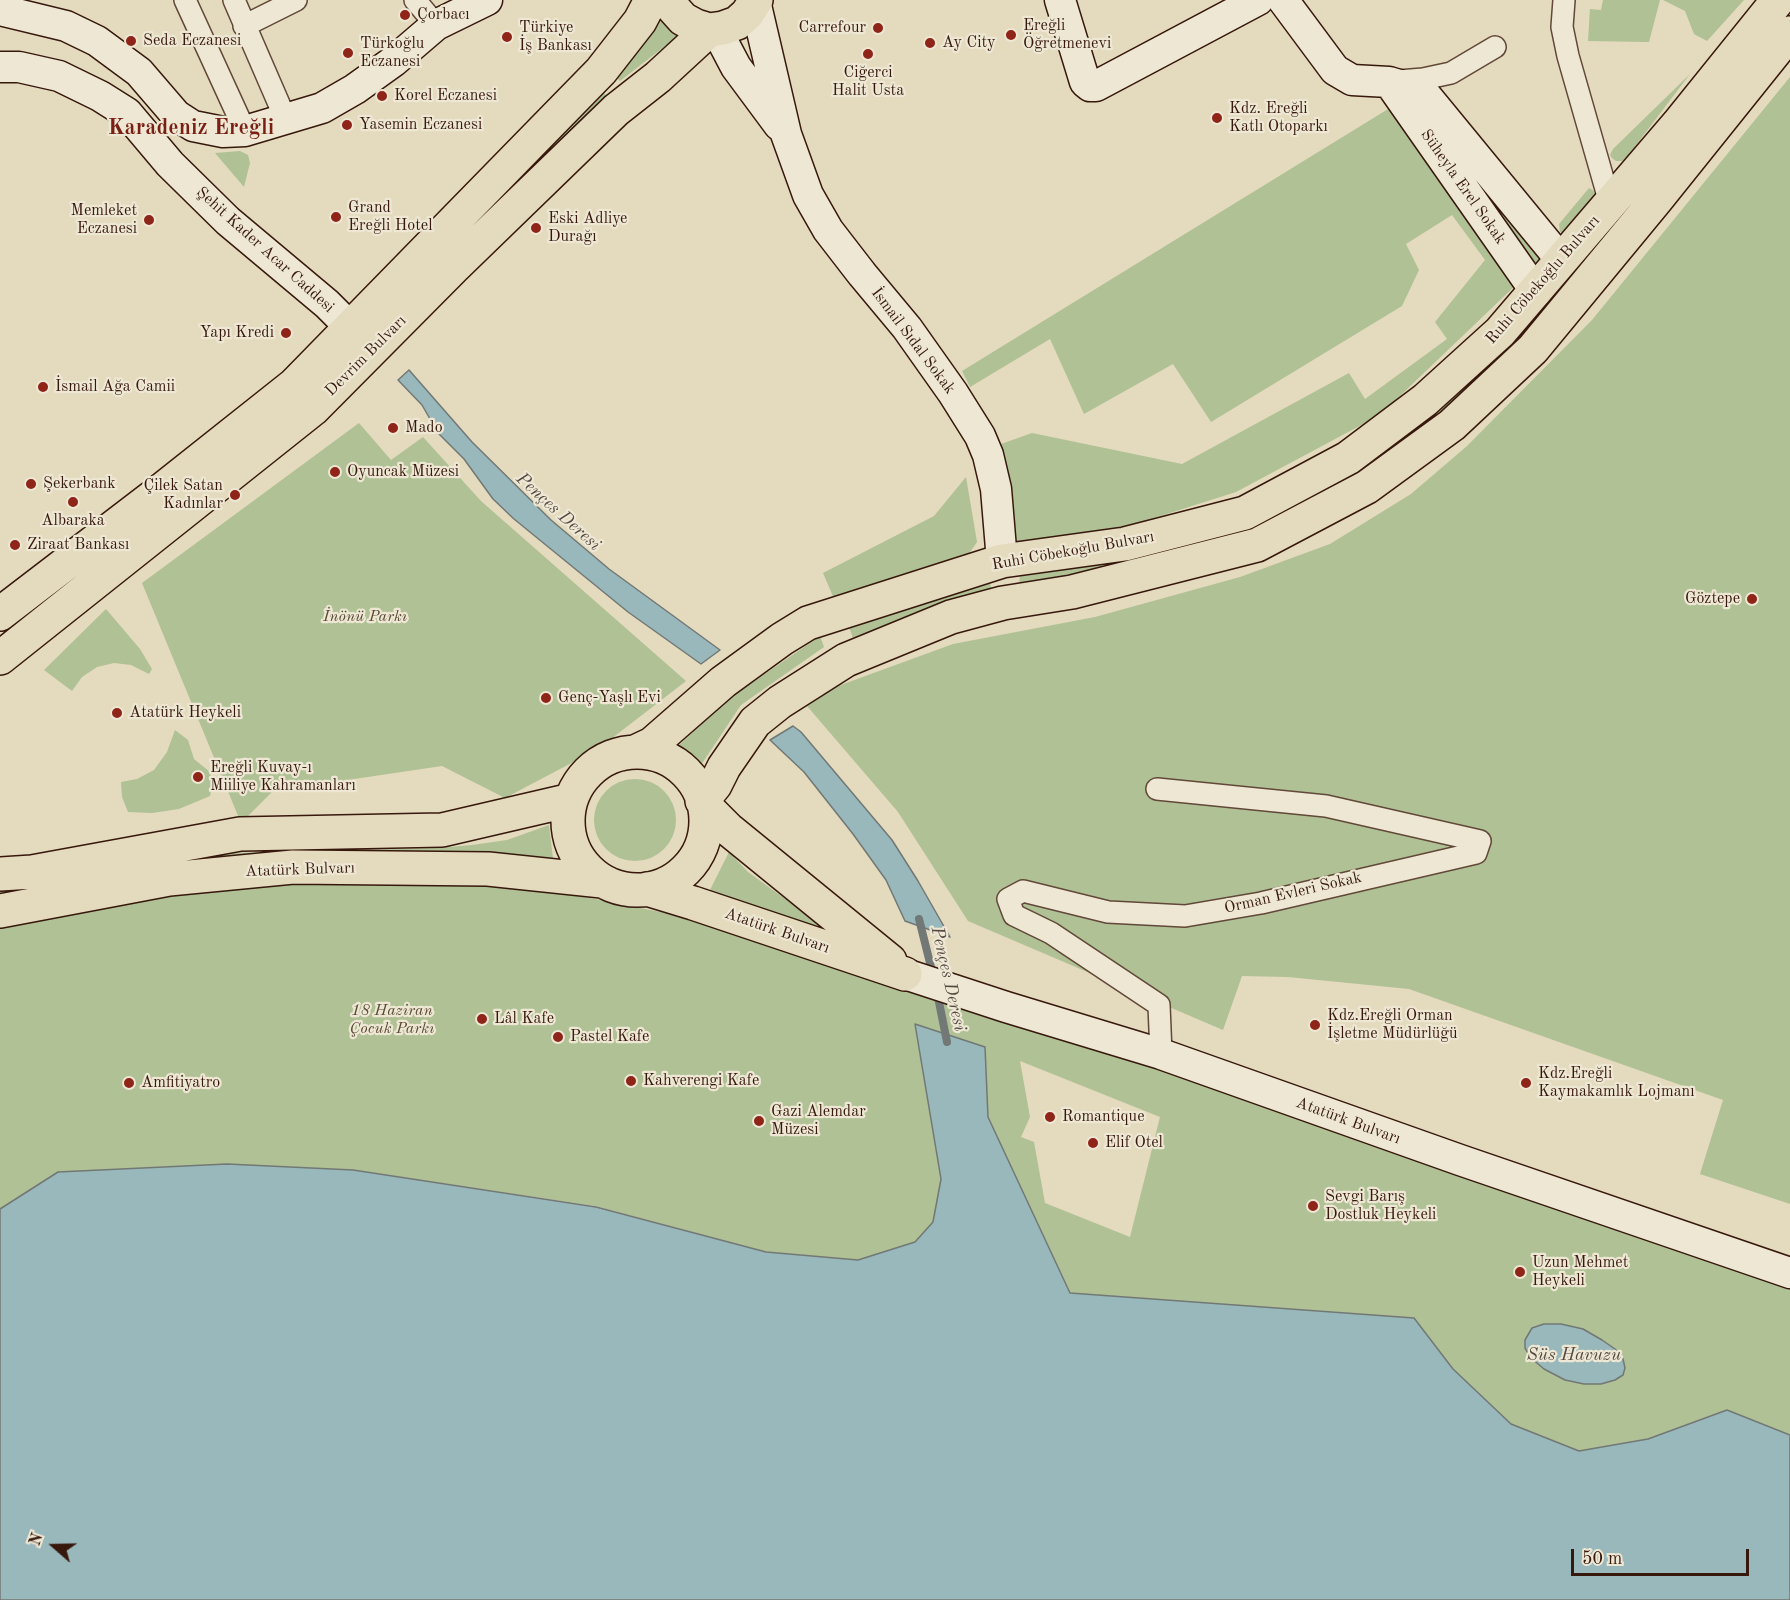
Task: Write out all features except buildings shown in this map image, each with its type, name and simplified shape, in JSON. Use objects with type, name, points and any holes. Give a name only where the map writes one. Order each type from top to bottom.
[{"type":"main road","points":[[0,10],[66,26],[98,41],[138,72],[176,115],[194,126],[223,132],[245,131],[322,108],[355,89],[394,61],[436,26],[487,0]]},
{"type":"main road","name":"Devrim Bulvarı","points":[[0,614],[294,385],[601,71],[640,21],[651,0]]},
{"type":"main road","points":[[670,0],[683,19],[696,26],[713,29]]},
{"type":"main road","points":[[1060,0],[1085,82],[1090,86],[1096,86],[1258,0]]},
{"type":"main road","name":"Süheyla Erel Sokak","points":[[1283,0],[1335,70],[1352,80],[1389,82],[1423,92],[1561,260]]},
{"type":"main road","name":"Ruhi Cöbekoğlu Bulvarı","points":[[635,752],[652,744],[723,682],[807,623],[1002,561],[1125,544],[1245,513],[1348,458],[1408,413],[1500,332],[1685,116],[1778,0]]},
{"type":"main road","name":"Devrim Bulvarı","points":[[0,658],[313,409],[454,267],[616,110],[713,29],[736,23],[747,14],[755,1]]},
{"type":"main road","name":"İsmail Sıdal Sokak","points":[[755,1],[786,134],[808,195],[828,230],[907,328],[980,436],[988,455],[996,489],[1002,561]]},
{"type":"main road","name":"İsmail Sıdal Sokak","points":[[713,29],[736,67],[786,134]]},
{"type":"main road","points":[[703,803],[755,722],[846,660],[951,617],[1003,603],[1072,592],[1257,545],[1367,487],[1452,425],[1533,350],[1790,33]]},
{"type":"main road","name":"Şehit Kader Acar Caddesi","points":[[0,67],[19,67],[59,76],[100,96],[127,113],[170,164],[228,221],[327,304],[351,328]]},
{"type":"main road","name":"Süheyla Erel Sokak","points":[[1389,82],[1536,292]]},
{"type":"main road","points":[[1002,561],[1003,603]]},
{"type":"main road","points":[[825,616],[846,660]]},
{"type":"main road","name":"Atatürk Bulvarı","points":[[602,881],[584,866],[572,846],[567,823],[571,800],[580,781],[595,765],[614,755],[635,752],[654,754],[671,761],[686,772],[697,788],[703,803],[705,828],[699,850],[686,868],[669,882],[647,889]]},
{"type":"main road","points":[[0,874],[32,872],[240,834],[441,830],[571,800]]},
{"type":"main road","name":"Atatürk Bulvarı","points":[[703,803],[728,829],[914,977]]},
{"type":"main road","name":"Atatürk Bulvarı","points":[[0,911],[169,879],[293,867],[488,869],[602,881],[624,889],[647,889],[1006,1007],[1161,1054],[1449,1157],[1790,1273]]},
{"type":"street","points":[[185,0],[245,131]]},
{"type":"street","points":[[234,0],[286,120]]},
{"type":"street","points":[[244,26],[296,0]]},
{"type":"street","points":[[415,0],[436,26]]},
{"type":"street","points":[[1564,0],[1562,27],[1568,56],[1610,203]]},
{"type":"street","points":[[1389,82],[1423,79],[1451,73],[1495,46]]},
{"type":"street","name":"Orman Evleri Sokak","points":[[1157,789],[1326,806],[1480,841],[1476,853],[1261,903],[1185,916],[1108,912],[1023,891],[1008,899],[1014,915],[1051,933],[1159,1005],[1161,1054]]},
{"type":"green space","points":[[1603,0],[1660,0],[1649,42],[1588,41],[1590,9],[1601,10]]},
{"type":"green space","points":[[1663,0],[1744,0],[1707,41],[1694,34],[1685,11]]},
{"type":"green space","points":[[1790,9],[1790,13],[1566,294],[1504,365],[1411,444],[1257,533],[1182,557],[1019,584],[1020,575],[1132,554],[1345,476]]},
{"type":"green space","points":[[659,17],[678,36],[620,81],[617,78]]},
{"type":"green space","points":[[1690,74],[1627,157],[1622,161],[1612,158],[1610,155],[1613,149]]},
{"type":"green space","points":[[1790,77],[1790,1204],[1700,1174],[1723,1100],[1409,989],[1288,977],[1242,976],[1223,1030],[968,921],[898,812],[807,706],[838,686],[953,644],[1095,617],[1240,577],[1330,544],[1411,494],[1467,446],[1592,320]]},
{"type":"green space","points":[[601,90],[606,95],[450,254],[447,250]]},
{"type":"green space","points":[[1393,106],[1519,282],[1380,415],[1236,492],[1129,526],[1016,547],[1001,444],[1032,433],[1182,464],[1349,373],[1365,399],[1447,339],[1435,322],[1485,260],[1452,215],[1406,244],[1419,270],[1402,306],[1211,422],[1173,364],[1084,414],[1050,339],[970,387],[962,371]]},
{"type":"green space","points":[[1422,110],[1546,258],[1534,272]]},
{"type":"green space","points":[[240,151],[248,155],[250,163],[244,187],[215,153]]},
{"type":"green space","points":[[1589,188],[1594,191],[1596,198],[1564,233],[1560,232],[1559,224]]},
{"type":"green space","name":"İnönü Parkı","points":[[359,423],[391,460],[423,437],[481,501],[686,681],[598,749],[505,798],[442,766],[273,791],[241,823],[142,583]]},
{"type":"green space","points":[[966,477],[977,542],[961,565],[835,601],[823,573],[934,516]]},
{"type":"green space","points":[[989,578],[992,592],[854,641],[849,627]]},
{"type":"green space","points":[[106,609],[140,649],[152,669],[149,674],[131,665],[114,663],[97,667],[82,677],[72,691],[44,670]]},
{"type":"green space","points":[[820,636],[824,647],[741,705],[701,765],[677,747],[730,698]]},
{"type":"green space","points":[[175,730],[188,740],[194,759],[210,772],[212,787],[210,796],[179,809],[152,813],[128,812],[122,797],[121,782],[137,779],[154,770],[167,752]]},
{"type":"green space","points":[[627,779],[643,779],[658,786],[669,797],[676,812],[673,836],[664,849],[643,861],[627,861],[612,854],[601,843],[594,828],[594,812],[601,797],[612,786]]},
{"type":"green space","points":[[549,825],[554,867],[0,896],[0,886],[224,853],[437,848],[472,845],[507,840]]},
{"type":"green space","points":[[729,852],[748,872],[850,946],[709,892]]},
{"type":"green space","name":"18 Haziran Çocuk Parkı","points":[[354,876],[487,881],[601,900],[700,920],[1087,1045],[1790,1287],[1790,1435],[1727,1410],[1648,1439],[1579,1451],[1511,1424],[1453,1369],[1414,1318],[1070,1293],[988,1117],[985,1047],[915,1025],[941,1179],[933,1222],[915,1242],[858,1260],[766,1252],[595,1206],[353,1170],[227,1164],[58,1172],[0,1209],[0,924],[206,885]],"holes":[[[1020,1061],[1160,1117],[1130,1237],[1045,1203],[1034,1142],[1021,1137],[1030,1117]]]},
{"type":"water","points":[[409,370],[472,442],[551,520],[609,569],[720,650],[701,664],[628,612],[514,519],[493,499],[464,459],[438,433],[422,405],[398,380]]},
{"type":"water","points":[[793,726],[801,732],[892,840],[950,937],[905,921],[886,880],[853,834],[804,772],[770,740]]},
{"type":"water","points":[[915,1024],[985,1047],[988,1117],[1070,1293],[1414,1318],[1453,1369],[1511,1424],[1579,1451],[1648,1439],[1727,1410],[1790,1435],[1790,1600],[0,1600],[0,1209],[58,1172],[227,1164],[353,1170],[596,1207],[766,1252],[858,1260],[915,1242],[933,1222],[941,1179]]},
{"type":"water","name":"Süs Havuzu","points":[[1544,1324],[1561,1324],[1583,1329],[1602,1340],[1615,1349],[1623,1359],[1625,1368],[1623,1375],[1601,1384],[1584,1384],[1565,1380],[1544,1369],[1531,1358],[1525,1348],[1525,1340],[1532,1328]]},
{"type":"waterway","name":"Pençes Deresi","points":[[919,919],[933,975]]},
{"type":"waterway","name":"Pençes Deresi","points":[[937,992],[947,1042]]},
{"type":"place","name":"Çorbacı","points":[[405,15]]},
{"type":"place","name":"Carrefour","points":[[878,28]]},
{"type":"place","name":"Ereğli Öğretmenevi","points":[[1011,35]]},
{"type":"place","name":"Türkiye İş Bankası","points":[[507,37]]},
{"type":"place","name":"Seda Eczanesi","points":[[131,41]]},
{"type":"place","name":"Ay City","points":[[930,43]]},
{"type":"place","name":"Türkoğlu Eczanesi","points":[[348,53]]},
{"type":"place","name":"Ciğerci Halit Usta","points":[[868,54]]},
{"type":"place","name":"Korel Eczanesi","points":[[382,96]]},
{"type":"place","name":"Kdz. Ereğli Katlı Otoparkı","points":[[1217,118]]},
{"type":"place","name":"Yasemin Eczanesi","points":[[347,125]]},
{"type":"place","name":"Grand Ereğli Hotel","points":[[336,217]]},
{"type":"place","name":"Memleket Eczanesi","points":[[149,220]]},
{"type":"place","name":"Eski Adliye Durağı","points":[[536,228]]},
{"type":"place","name":"Yapı Kredi","points":[[286,333]]},
{"type":"place","name":"İsmail Ağa Camii","points":[[43,387]]},
{"type":"place","name":"Mado","points":[[393,428]]},
{"type":"place","name":"Oyuncak Müzesi","points":[[335,472]]},
{"type":"place","name":"Şekerbank","points":[[31,484]]},
{"type":"place","name":"Çilek Satan Kadınlar","points":[[235,495]]},
{"type":"place","name":"Albaraka","points":[[73,502]]},
{"type":"place","name":"Ziraat Bankası","points":[[15,545]]},
{"type":"place","name":"Göztepe","points":[[1752,599]]},
{"type":"place","name":"Genç-Yaşlı Evi","points":[[546,698]]},
{"type":"place","name":"Atatürk Heykeli","points":[[117,713]]},
{"type":"place","name":"Ereğli Kuvay-ı Miiliye Kahramanları","points":[[198,777]]},
{"type":"place","name":"Lâl Kafe","points":[[482,1019]]},
{"type":"place","name":"Kdz.Ereğli Orman İşletme Müdürlüğü","points":[[1315,1025]]},
{"type":"place","name":"Pastel Kafe","points":[[558,1037]]},
{"type":"place","name":"Kahverengi Kafe","points":[[631,1081]]},
{"type":"place","name":"Amfitiyatro","points":[[129,1083]]},
{"type":"place","name":"Kdz.Ereğli Kaymakamlık Lojmanı","points":[[1526,1083]]},
{"type":"place","name":"Romantique","points":[[1050,1117]]},
{"type":"place","name":"Gazi Alemdar Müzesi","points":[[759,1121]]},
{"type":"place","name":"Elif Otel","points":[[1093,1143]]},
{"type":"place","name":"Sevgi Barış Dostluk Heykeli","points":[[1313,1206]]},
{"type":"place","name":"Uzun Mehmet Heykeli","points":[[1520,1272]]},
{"type":"district","name":"Karadeniz Ereğli","points":[[191,128]]}]
